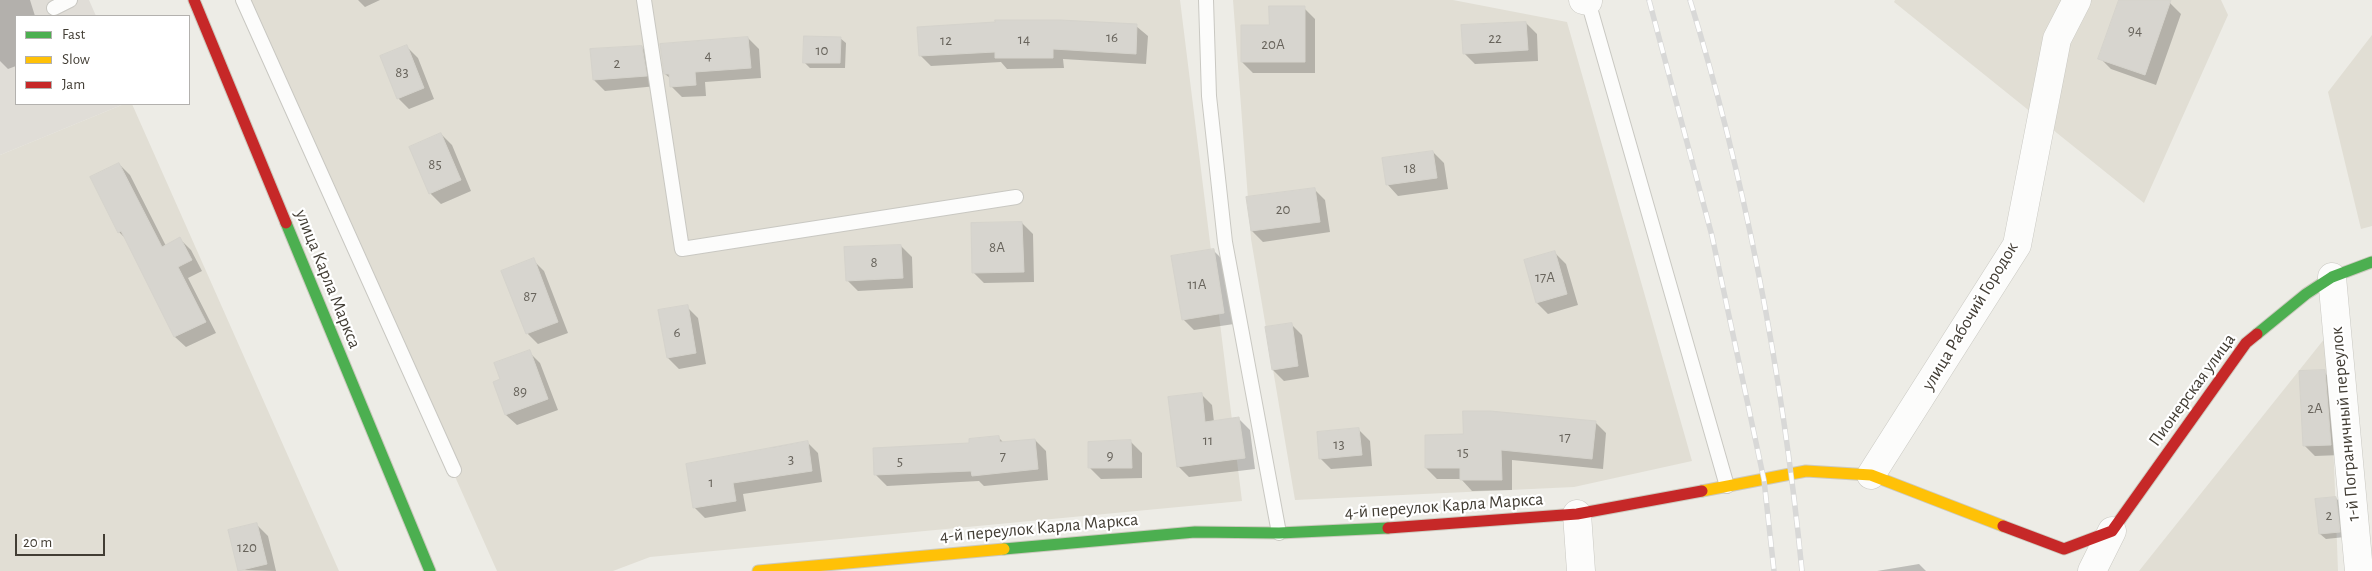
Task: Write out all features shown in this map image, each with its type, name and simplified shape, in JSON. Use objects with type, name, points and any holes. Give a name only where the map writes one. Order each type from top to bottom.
[{"type":"street","name":"улица Карла Маркса","points":[[194,0],[430,571]]},
{"type":"street","name":"улица Рабочий Городок","points":[[1871,475],[2017,245],[2057,39],[2077,0]]},
{"type":"street","name":"Пионерская улица","points":[[2112,531],[2246,343],[2306,294],[2332,277],[2372,262]]},
{"type":"street","name":"1-й Пограничный переулок","points":[[2332,277],[2363,561]]},
{"type":"street","name":"4-й переулок Карла Маркса","points":[[758,571],[1194,532],[1279,533],[1441,526],[1577,514],[1806,471],[1871,475],[2064,549],[2112,531]]},
{"type":"street","points":[[1577,514],[1581,571]]},
{"type":"street","points":[[2092,571],[2112,531]]},
{"type":"lane","points":[[54,8],[70,0]]},
{"type":"lane","points":[[243,0],[454,470]]},
{"type":"lane","points":[[644,0],[682,249],[1016,197]]},
{"type":"lane","points":[[1206,0],[1209,96],[1225,242],[1279,533]]},
{"type":"lane","points":[[1586,1],[1727,486]]},
{"type":"shaded area","points":[[0,0],[89,0],[96,15],[15,15],[15,105],[122,105],[0,155]]},
{"type":"shaded area","points":[[243,0],[1180,0],[1242,501],[650,557],[613,571],[497,571]]},
{"type":"shaded area","points":[[1233,0],[1453,0],[1567,22],[1692,461],[1574,487],[1295,500],[1251,239]]},
{"type":"shaded area","points":[[1895,0],[2221,0],[2228,15],[2144,203],[1894,2]]},
{"type":"shaded area","points":[[2372,35],[2372,226],[2361,229],[2328,92]]},
{"type":"shaded area","points":[[122,105],[132,105],[339,571],[0,571],[0,155]]},
{"type":"shaded area","points":[[2329,333],[2338,571],[2139,571]]},
{"type":"building","points":[[2119,0],[2171,0],[2145,75],[2098,59]]},
{"type":"building","points":[[1269,6],[1305,6],[1305,62],[1241,62],[1241,25],[1269,25]]},
{"type":"building","points":[[995,20],[1060,20],[1137,24],[1136,54],[1053,49],[1053,58],[995,58],[995,52],[919,56],[917,27],[995,22]]},
{"type":"building","points":[[1526,22],[1528,50],[1463,54],[1461,25]]},
{"type":"building","points":[[804,36],[841,37],[840,63],[803,63]]},
{"type":"building","points":[[748,37],[751,68],[695,72],[696,85],[670,87],[669,74],[664,74],[660,44]]},
{"type":"building","points":[[407,45],[424,88],[397,99],[380,56]]},
{"type":"building","points":[[642,46],[647,76],[593,80],[590,49]]},
{"type":"building","points":[[441,133],[461,180],[429,194],[409,147]]},
{"type":"building","points":[[1433,151],[1437,178],[1386,185],[1382,158]]},
{"type":"building","points":[[119,163],[162,247],[180,237],[192,260],[178,267],[206,322],[174,337],[121,231],[118,233],[90,177]]},
{"type":"building","points":[[1315,188],[1320,222],[1251,231],[1246,197]]},
{"type":"building","points":[[1022,222],[1024,272],[972,273],[971,223]]},
{"type":"building","points":[[901,245],[903,278],[846,281],[844,247]]},
{"type":"building","points":[[1214,249],[1224,313],[1182,320],[1171,256]]},
{"type":"building","points":[[1555,251],[1567,294],[1536,303],[1524,260]]},
{"type":"building","points":[[534,258],[558,322],[526,334],[501,271]]},
{"type":"building","points":[[688,305],[696,353],[667,358],[658,310]]},
{"type":"building","points":[[1292,323],[1298,366],[1272,370],[1265,327]]},
{"type":"building","points":[[530,350],[548,399],[505,415],[493,382],[500,379],[494,363]]},
{"type":"building","points":[[2325,370],[2331,445],[2303,446],[2299,371]]},
{"type":"building","points":[[1202,393],[1205,422],[1239,417],[1245,458],[1177,467],[1168,397]]},
{"type":"building","points":[[1463,411],[1490,411],[1596,421],[1592,459],[1501,450],[1502,480],[1460,480],[1460,468],[1425,468],[1425,435],[1463,434]]},
{"type":"building","points":[[1359,428],[1362,455],[1319,459],[1317,432]]},
{"type":"building","points":[[999,436],[1000,442],[1035,439],[1038,469],[972,476],[971,471],[874,475],[873,448],[969,443],[969,439]]},
{"type":"building","points":[[1131,440],[1132,468],[1088,468],[1088,442]]},
{"type":"building","points":[[808,441],[812,471],[733,483],[736,501],[693,508],[686,464]]},
{"type":"building","points":[[2336,497],[2340,532],[2319,534],[2315,499]]},
{"type":"building","points":[[257,523],[267,564],[238,571],[228,530]]},
{"type":"railway","points":[[1649,0],[1712,236],[1764,480],[1774,571]]},
{"type":"railway","points":[[1690,0],[1729,140],[1760,282],[1784,426],[1802,571]]},
{"type":"traffic: fast","points":[[286,223],[430,571]]},
{"type":"traffic: fast","points":[[2257,334],[2306,294],[2332,277],[2372,262]]},
{"type":"traffic: fast","points":[[1004,549],[1195,532],[1279,533],[1388,528]]},
{"type":"traffic: slow","points":[[1702,491],[1806,471],[1871,475],[2003,526]]},
{"type":"traffic: slow","points":[[758,571],[1004,549]]},
{"type":"traffic: jam","points":[[194,0],[286,223]]},
{"type":"traffic: jam","points":[[2003,526],[2064,549],[2112,531],[2246,343],[2257,334]]},
{"type":"traffic: jam","points":[[1388,528],[1577,514],[1702,491]]}]
